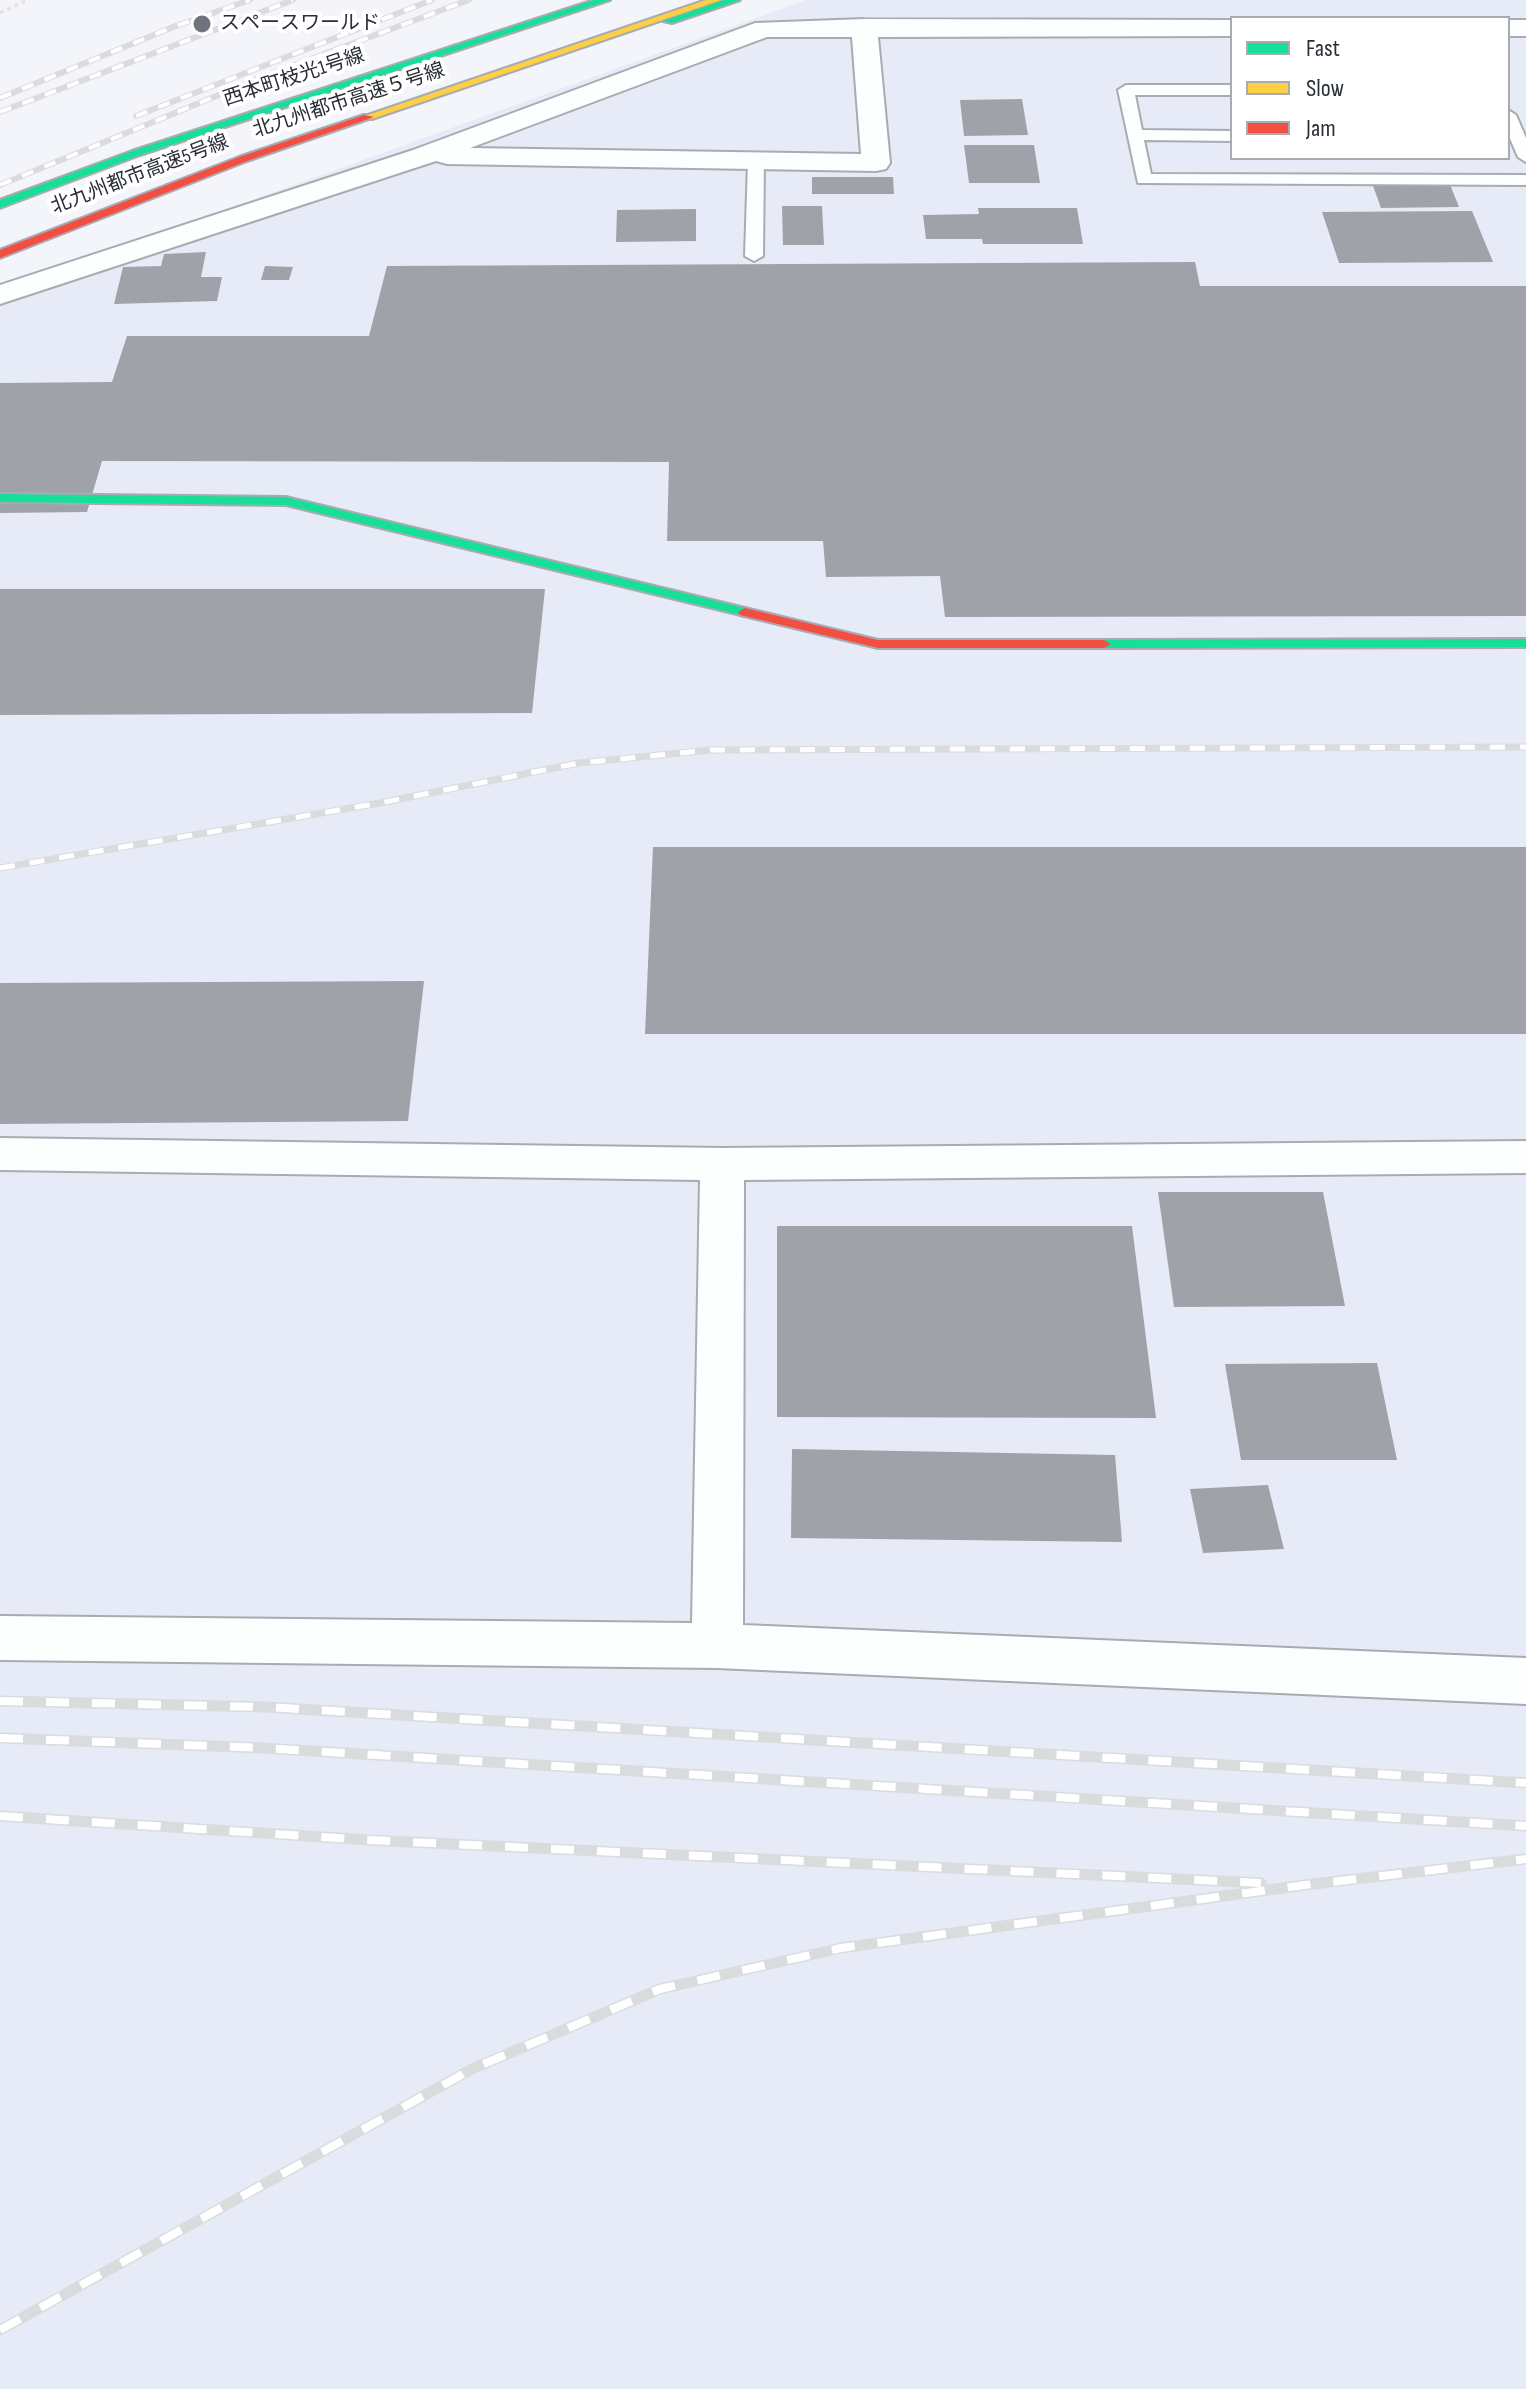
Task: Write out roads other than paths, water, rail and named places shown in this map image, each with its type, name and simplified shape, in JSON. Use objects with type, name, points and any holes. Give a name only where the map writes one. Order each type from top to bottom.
[{"type":"main road","name":"西本町枝光1号線","points":[[0,204],[136,153],[605,0]]},
{"type":"main road","name":"北九州都市高速5号線","points":[[0,255],[243,159],[616,35],[706,0]]},
{"type":"main road","points":[[616,35],[716,0]]},
{"type":"main road","points":[[0,255],[323,133],[735,0]]},
{"type":"main road","points":[[0,498],[286,501],[878,644],[1526,643]]},
{"type":"street","points":[[423,156],[876,163],[864,27]]},
{"type":"street","points":[[0,295],[423,156],[764,29],[1230,28]]},
{"type":"street","points":[[0,1154],[722,1164],[1526,1157]]},
{"type":"street","points":[[717,1646],[722,1164]]},
{"type":"street","points":[[0,1638],[717,1646],[1526,1681]]},
{"type":"lane","points":[[1230,90],[1126,90],[1144,179],[1526,180]]},
{"type":"lane","points":[[1511,106],[1513,137],[1526,157]]},
{"type":"lane","points":[[1136,135],[1230,136]]},
{"type":"lane","points":[[754,256],[756,161]]},
{"type":"railway","points":[[0,98],[173,27],[250,0]]},
{"type":"railway","points":[[0,112],[293,0]]},
{"type":"railway","points":[[136,116],[432,0]]},
{"type":"railway","points":[[0,185],[260,78],[469,0]]},
{"type":"railway","points":[[0,868],[380,803],[579,763],[711,750],[1526,747]]},
{"type":"railway","points":[[0,1701],[266,1707],[1526,1783]]},
{"type":"railway","points":[[0,1738],[263,1748],[1526,1826]]},
{"type":"railway","points":[[0,1816],[368,1840],[1261,1883]]},
{"type":"railway","points":[[0,2330],[472,2069],[660,1989],[841,1948],[1305,1885],[1526,1859]]},
{"type":"place","name":"スペースワールド","points":[[202,24]]}]
